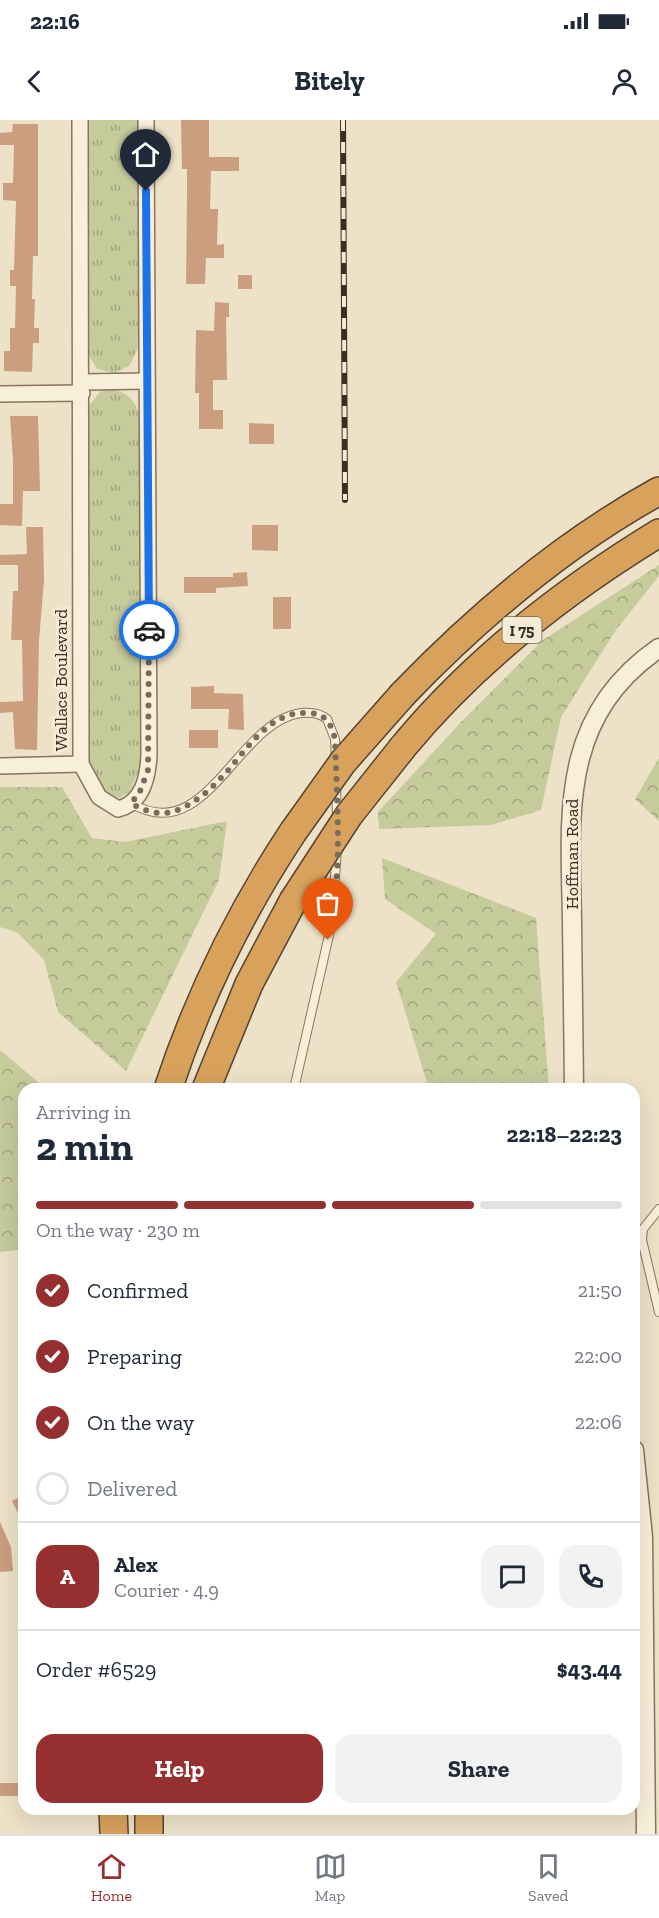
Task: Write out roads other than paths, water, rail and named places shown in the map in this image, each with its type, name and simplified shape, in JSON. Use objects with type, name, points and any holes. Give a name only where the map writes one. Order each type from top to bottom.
[{"type":"highway","name":"I 75","points":[[170,1083],[188,1034],[225,950],[293,832],[344,762],[403,694],[453,643],[505,597],[578,542],[659,491]]},
{"type":"highway","name":"I 75","points":[[208,1083],[249,984],[293,901],[349,815],[403,747],[461,686],[525,627],[581,584],[659,533]]},
{"type":"highway","points":[[113,1815],[114,1834]]},
{"type":"highway","points":[[148,1815],[149,1834]]},
{"type":"street","name":"Wallace Boulevard","points":[[80,120],[81,764],[94,790],[106,804],[118,809],[131,803]]},
{"type":"street","points":[[131,803],[145,783],[149,755],[146,120]]},
{"type":"street","points":[[0,394],[147,381]]},
{"type":"street","name":"Hoffman Road","points":[[574,1083],[571,791],[591,726],[604,705],[642,660],[659,648]]},
{"type":"street","points":[[0,766],[81,764]]},
{"type":"street","points":[[640,1508],[643,1537],[646,1834]]},
{"type":"lane","points":[[131,803],[159,813],[185,807],[221,779],[259,735],[283,717],[314,713],[322,716],[332,727],[335,739],[338,859],[332,922],[295,1083]]},
{"type":"lane","points":[[659,1209],[643,1229],[642,1240],[659,1312]]},
{"type":"railway","points":[[343,120],[345,500]]}]
